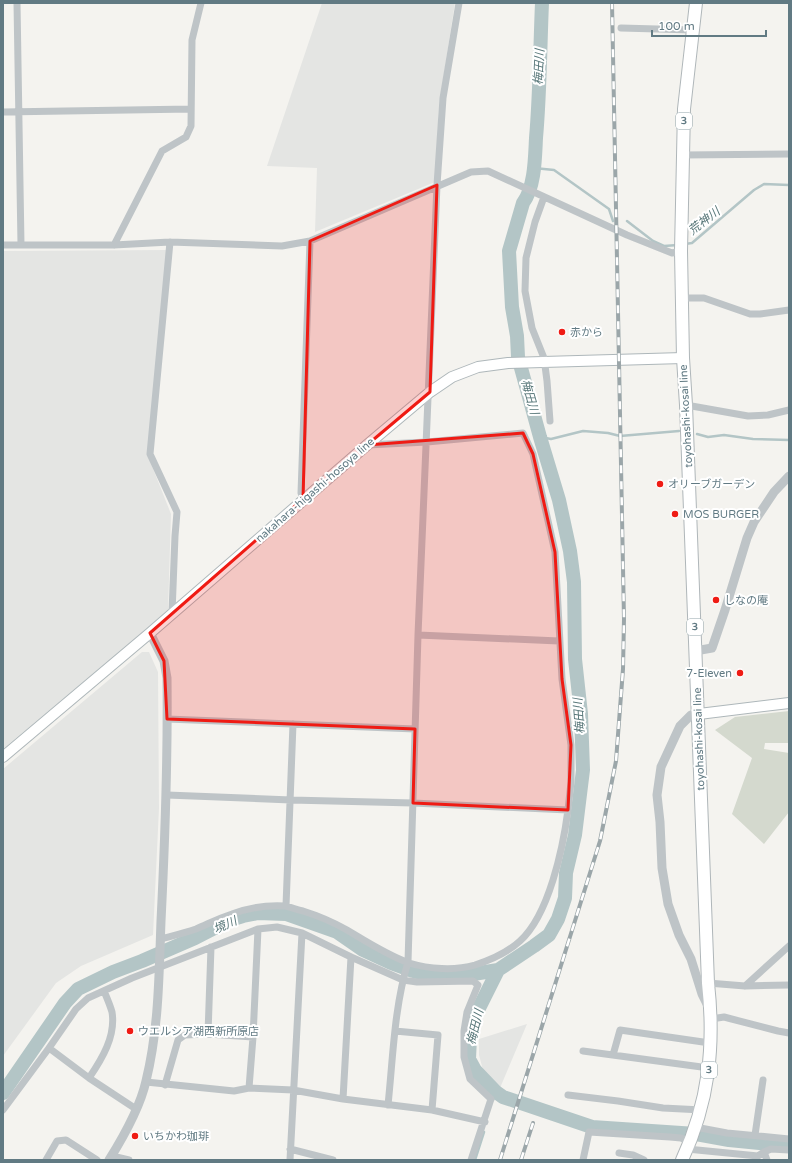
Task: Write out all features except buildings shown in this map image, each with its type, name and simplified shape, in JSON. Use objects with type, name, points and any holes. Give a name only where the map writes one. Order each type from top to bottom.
[{"type":"main road","name":"toyohashi-kosai line","points":[[690,1141],[702,1110],[709,1068],[711,1016],[708,983],[699,714],[683,358],[681,246],[684,109],[696,3]]},
{"type":"main road","name":"nakahara-higashi-hosoya line","points":[[3,757],[150,633],[303,499],[430,392],[452,377],[478,367],[508,363],[683,358]]},
{"type":"main road","points":[[699,714],[789,703]]},
{"type":"street","points":[[17,3],[20,111],[21,246]]},
{"type":"street","points":[[114,244],[162,151],[186,136],[191,126],[192,40],[201,3]]},
{"type":"street","points":[[388,1105],[395,1031],[403,980],[408,962],[418,635],[426,442],[430,392],[437,185],[443,98],[459,3]]},
{"type":"street","points":[[621,28],[693,30]]},
{"type":"street","points":[[3,112],[191,109]]},
{"type":"street","points":[[684,155],[789,154]]},
{"type":"street","points":[[3,245],[21,246],[170,242],[282,246],[310,240],[437,185],[472,172],[488,171],[627,235],[672,253],[681,246]]},
{"type":"street","points":[[542,196],[526,258],[525,291],[532,328],[548,381],[550,421]]},
{"type":"street","points":[[303,499],[301,493],[310,240]]},
{"type":"street","points":[[170,242],[150,454],[177,512],[172,613]]},
{"type":"street","points":[[682,298],[704,298],[750,314],[789,310]]},
{"type":"street","points":[[686,405],[748,416],[768,415],[789,410]]},
{"type":"street","points":[[161,942],[250,908],[286,906],[331,921],[362,939],[408,962],[436,968],[468,967],[487,962],[520,941],[533,926],[544,904],[560,854],[568,810],[571,782],[571,745],[562,679],[555,552],[533,454],[523,433],[426,442],[367,445]]},
{"type":"street","points":[[695,651],[712,648],[747,538],[754,522],[774,492],[789,476]]},
{"type":"street","points":[[129,1160],[111,1158],[136,1109],[146,1082],[153,1045],[157,1009],[161,942],[167,795],[167,678],[164,661],[150,633]]},
{"type":"street","points":[[418,635],[559,641]]},
{"type":"street","points":[[699,714],[691,715],[680,726],[662,767],[657,795],[662,868],[668,904],[679,935],[691,959],[702,994],[711,1016],[724,1017],[789,1033]]},
{"type":"street","points":[[167,719],[415,729]]},
{"type":"street","points":[[286,906],[293,724]]},
{"type":"street","points":[[167,795],[413,803],[568,810]]},
{"type":"street","points":[[3,1110],[50,1048],[76,1010],[88,998],[132,978],[258,929],[278,927],[302,933],[351,958],[403,980],[417,982],[473,981],[478,985],[467,1012],[464,1031],[464,1057],[470,1079],[491,1099],[485,1122],[471,1160]]},
{"type":"street","points":[[249,1088],[258,929]]},
{"type":"street","points":[[290,1160],[302,933]]},
{"type":"street","points":[[745,986],[789,946]]},
{"type":"street","points":[[208,1034],[211,947]]},
{"type":"street","points":[[343,1099],[351,958]]},
{"type":"street","points":[[708,983],[745,986],[789,985]]},
{"type":"street","points":[[89,1078],[102,1058],[109,1042],[111,1031],[112,1012],[104,991]]},
{"type":"street","points":[[613,1055],[620,1030],[710,1043]]},
{"type":"street","points":[[395,1031],[438,1035],[432,1110]]},
{"type":"street","points":[[165,1085],[178,1040],[185,1035],[208,1034],[253,1037]]},
{"type":"street","points":[[50,1048],[89,1078],[136,1109]]},
{"type":"street","points":[[583,1051],[709,1068]]},
{"type":"street","points":[[756,1135],[763,1080]]},
{"type":"street","points":[[146,1082],[234,1091],[249,1088],[294,1090],[343,1099],[432,1110],[485,1122]]},
{"type":"street","points":[[568,1095],[618,1100],[663,1108],[702,1110]]},
{"type":"street","points":[[582,1160],[589,1132],[681,1138],[758,1156],[771,1149],[789,1150]]},
{"type":"street","points":[[690,1141],[727,1133],[789,1139]]},
{"type":"street","points":[[46,1160],[56,1141],[66,1140],[97,1160]]},
{"type":"street","points":[[290,1149],[333,1160]]},
{"type":"street","points":[[764,1152],[767,1160]]},
{"type":"street","points":[[618,1153],[632,1155],[644,1160]]},
{"type":"highlighted area","points":[[437,185],[430,392],[367,445],[523,433],[533,454],[555,552],[562,679],[571,745],[568,810],[413,803],[415,729],[167,719],[164,661],[150,633],[303,499],[310,241]]},
{"type":"shaded area","points":[[322,3],[455,3],[439,105],[435,182],[315,232],[317,168],[267,166]]},
{"type":"shaded area","points":[[166,250],[167,253],[148,456],[171,514],[168,611],[3,749],[3,251]]},
{"type":"shaded area","points":[[142,652],[149,652],[158,672],[159,808],[153,935],[81,966],[56,983],[3,1056],[3,769]]},
{"type":"shaded area","points":[[789,711],[789,743],[765,743],[764,749],[789,753],[789,812],[764,844],[732,814],[752,758],[715,730],[735,717]]},
{"type":"shaded area","points":[[527,1024],[500,1088],[485,1075],[479,1055],[479,1039]]},
{"type":"waterway","name":"梅田川","points":[[542,3],[534,172],[530,189],[523,203],[509,251],[512,307],[517,336],[518,357],[559,500],[570,551],[574,582],[575,659],[581,714],[583,770],[575,835],[566,873],[565,898],[558,919],[549,935],[498,970],[476,1014],[470,1037],[469,1059],[475,1070],[496,1092],[503,1097],[592,1127],[696,1134],[729,1140],[789,1146]]},
{"type":"waterway","name":"荒神川","points":[[534,168],[554,170],[609,209],[613,221]]},
{"type":"waterway","name":"荒神川","points":[[685,244],[692,243],[754,190],[764,184],[789,185]]},
{"type":"waterway","name":"荒神川","points":[[627,221],[653,241],[664,246],[678,245]]},
{"type":"waterway","points":[[540,437],[551,439],[583,431],[608,433],[620,436],[679,431]]},
{"type":"waterway","points":[[697,434],[708,437],[724,435],[753,439],[789,440]]},
{"type":"waterway","name":"境川","points":[[3,1093],[65,1003],[78,989],[113,972],[195,938],[230,920],[243,916],[258,913],[286,914],[337,932],[363,950],[391,963],[428,975],[461,976],[498,970]]},
{"type":"waterway","points":[[493,1100],[496,1092]]},
{"type":"waterway","points":[[475,1160],[484,1132]]},
{"type":"railway","points":[[500,1160],[600,841],[616,761],[623,669],[624,619],[612,3]]},
{"type":"railway","points":[[521,1160],[533,1123]]},
{"type":"place","name":"赤から","points":[[562,332]]},
{"type":"place","name":"オリーブガーデン","points":[[660,484]]},
{"type":"place","name":"MOS BURGER","points":[[675,514]]},
{"type":"place","name":"しなの庵","points":[[716,600]]},
{"type":"place","name":"7-Eleven","points":[[740,673]]},
{"type":"place","name":"ウエルシア湖西新所原店","points":[[130,1031]]},
{"type":"place","name":"いちかわ珈琲","points":[[135,1136]]}]
